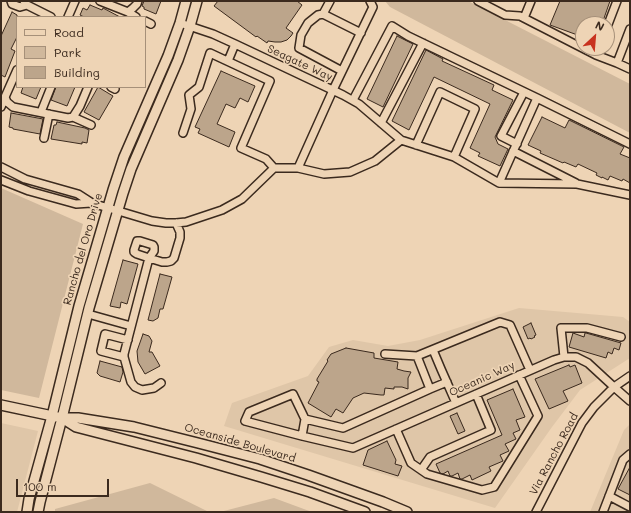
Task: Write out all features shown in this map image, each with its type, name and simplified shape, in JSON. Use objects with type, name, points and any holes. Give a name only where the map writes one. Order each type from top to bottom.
[{"type":"main road","name":"Rancho del Oro Drive","points":[[27,512],[34,479],[52,416],[79,306],[117,177],[124,157],[168,56],[186,1]]},
{"type":"main road","name":"Rancho del Oro Drive","points":[[38,512],[88,314],[131,169],[178,60],[197,1]]},
{"type":"main road","name":"Oceanside Boulevard","points":[[1,405],[62,418],[78,418],[134,427],[260,459],[383,502],[407,512]]},
{"type":"main road","name":"Oceanside Boulevard","points":[[62,418],[76,427],[261,476],[364,512]]},
{"type":"street","points":[[11,1],[12,4],[20,7],[26,3],[49,16]]},
{"type":"street","points":[[68,16],[75,1]]},
{"type":"street","points":[[100,1],[131,15],[133,8],[138,4],[138,1]]},
{"type":"street","points":[[323,14],[330,1]]},
{"type":"street","points":[[298,168],[333,90],[373,7],[370,1]]},
{"type":"street","points":[[478,1],[505,15],[520,16],[575,41]]},
{"type":"street","points":[[524,18],[531,1]]},
{"type":"street","points":[[612,16],[618,1]]},
{"type":"street","points":[[342,71],[299,48],[302,35],[308,23],[318,15],[323,14],[361,33]]},
{"type":"street","name":"Seagate Way","points":[[180,23],[213,34],[353,100],[401,140]]},
{"type":"street","points":[[353,100],[392,26],[408,36],[630,144]]},
{"type":"street","points":[[617,63],[630,28]]},
{"type":"street","points":[[382,123],[423,43]]},
{"type":"street","points":[[228,61],[235,44]]},
{"type":"street","points":[[183,133],[191,109],[189,95],[199,87],[210,53],[270,81],[241,148],[266,159],[274,168]]},
{"type":"street","points":[[605,56],[630,69]]},
{"type":"street","points":[[1,107],[5,92],[16,72]]},
{"type":"street","points":[[41,112],[51,88]]},
{"type":"street","points":[[5,92],[7,102],[14,107],[68,118],[73,116],[80,106],[88,88]]},
{"type":"street","points":[[416,145],[440,92],[474,109],[454,156]]},
{"type":"street","points":[[516,144],[501,136],[524,92]]},
{"type":"street","points":[[499,183],[537,98]]},
{"type":"street","points":[[44,138],[49,114]]},
{"type":"street","points":[[73,116],[91,125]]},
{"type":"street","points":[[1,168],[25,178],[78,194],[92,203],[152,221],[176,224],[222,210],[242,199],[274,168],[298,168],[324,174],[350,172],[375,161],[401,140],[454,156],[499,183],[577,184],[630,195]]},
{"type":"street","points":[[513,152],[577,184]]},
{"type":"street","points":[[1,180],[30,191],[76,204],[92,203]]},
{"type":"street","points":[[161,383],[154,388],[142,390],[136,388],[131,382],[124,357],[150,258],[167,262],[174,258],[180,238],[180,232],[176,224]]},
{"type":"street","points":[[88,314],[131,326]]},
{"type":"street","points":[[384,354],[417,356],[500,322],[510,325],[530,370]]},
{"type":"street","points":[[564,358],[561,328],[587,328],[621,337]]},
{"type":"street","points":[[124,357],[101,351],[105,334],[128,340]]},
{"type":"street","points":[[434,350],[440,369],[456,403]]},
{"type":"street","points":[[417,356],[430,389]]},
{"type":"street","name":"Oceanic Way","points":[[302,436],[353,448],[530,370],[554,360],[564,358],[576,357],[588,362],[630,401]]},
{"type":"street","points":[[396,429],[411,463],[427,474],[482,490],[494,487],[538,416],[519,375]]},
{"type":"street","name":"Via Rancho Road","points":[[536,512],[582,423],[594,406],[614,387],[630,376]]},
{"type":"street","points":[[305,419],[344,428],[447,382]]},
{"type":"street","points":[[293,394],[305,419],[302,436],[245,421],[249,412],[293,394]]},
{"type":"street","points":[[421,470],[430,457],[491,430],[476,394]]},
{"type":"street","points":[[603,512],[622,460],[630,454]]},
{"type":"street","points":[[609,496],[630,507]]},
{"type":"shaded area","points":[[519,308],[623,317],[630,322],[630,358],[580,390],[495,508],[224,426],[232,403],[308,376],[329,347],[353,340],[388,346],[420,340]]},
{"type":"shaded area","points":[[1,423],[38,431],[17,512],[1,512]]},
{"type":"shaded area","points":[[630,424],[630,512],[590,512],[624,430]]},
{"type":"green space","points":[[385,1],[468,1],[630,84],[630,133],[390,7]]},
{"type":"green space","points":[[1,188],[83,224],[39,398],[1,390]]},
{"type":"green space","points":[[150,483],[209,512],[55,512],[55,509]]},
{"type":"green space","points":[[274,498],[312,512],[220,512]]},
{"type":"building","points":[[144,1],[161,1],[156,14],[144,9],[142,6]]},
{"type":"building","points":[[218,1],[297,1],[302,5],[286,28],[293,33],[291,36],[287,40],[281,42],[268,41],[267,43],[257,36],[256,37],[214,6]]},
{"type":"building","points":[[560,1],[610,1],[605,16],[575,16],[575,34],[550,25]]},
{"type":"building","points":[[90,5],[102,10],[103,8],[118,16],[80,15],[83,8],[87,10]]},
{"type":"building","points":[[12,12],[17,15],[16,39],[11,49],[15,51],[5,77],[1,75],[1,36]]},
{"type":"building","points":[[397,36],[413,44],[383,107],[367,99]]},
{"type":"building","points":[[426,50],[443,59],[442,61],[494,85],[492,90],[513,100],[495,137],[498,144],[508,149],[500,166],[478,156],[480,153],[470,148],[490,104],[434,77],[409,130],[392,121]]},
{"type":"building","points":[[221,71],[255,86],[248,102],[240,98],[235,108],[226,104],[217,124],[235,132],[229,147],[198,133],[200,129],[195,127]]},
{"type":"building","points":[[23,88],[41,88],[36,99],[21,93]]},
{"type":"building","points":[[56,88],[75,88],[67,106],[51,100]]},
{"type":"building","points":[[97,88],[113,96],[99,120],[84,112]]},
{"type":"building","points":[[11,113],[43,119],[40,134],[9,127]]},
{"type":"building","points":[[542,117],[565,128],[569,120],[624,147],[620,154],[630,158],[630,183],[623,179],[622,181],[610,176],[608,180],[602,178],[596,175],[597,173],[578,164],[576,167],[564,162],[563,163],[540,153],[541,151],[528,145]]},
{"type":"building","points":[[57,122],[89,130],[87,143],[82,142],[82,144],[51,139],[54,125],[56,125]]},
{"type":"building","points":[[123,260],[138,264],[127,304],[121,302],[120,308],[110,306]]},
{"type":"building","points":[[160,274],[172,277],[163,309],[160,309],[158,318],[153,321],[148,320]]},
{"type":"building","points":[[531,323],[536,335],[531,339],[528,339],[523,327]]},
{"type":"building","points":[[573,333],[584,337],[586,333],[621,343],[619,350],[614,348],[612,354],[608,352],[606,358],[569,347]]},
{"type":"building","points":[[143,334],[149,336],[152,341],[149,352],[152,352],[160,366],[145,374],[138,362],[137,351]]},
{"type":"building","points":[[346,348],[374,353],[374,358],[398,362],[397,369],[411,372],[408,378],[408,389],[402,387],[394,387],[394,389],[385,388],[384,395],[364,393],[353,398],[343,413],[336,409],[331,417],[308,403],[319,382],[317,379],[331,354]]},
{"type":"building","points":[[100,361],[122,367],[123,372],[120,382],[100,376],[97,373]]},
{"type":"building","points":[[569,365],[570,367],[575,365],[582,383],[563,391],[568,401],[549,409],[535,379]]},
{"type":"building","points":[[513,389],[525,417],[516,420],[520,430],[513,433],[516,439],[505,444],[509,451],[500,455],[503,461],[489,467],[491,471],[472,480],[470,475],[460,479],[458,473],[450,476],[448,471],[443,474],[440,473],[436,464],[502,435],[487,400]]},
{"type":"building","points":[[457,413],[465,431],[458,434],[450,416]]},
{"type":"building","points":[[387,441],[396,460],[395,464],[402,466],[398,476],[363,465],[368,450]]},
{"type":"building","points":[[630,467],[630,495],[618,489]]}]
